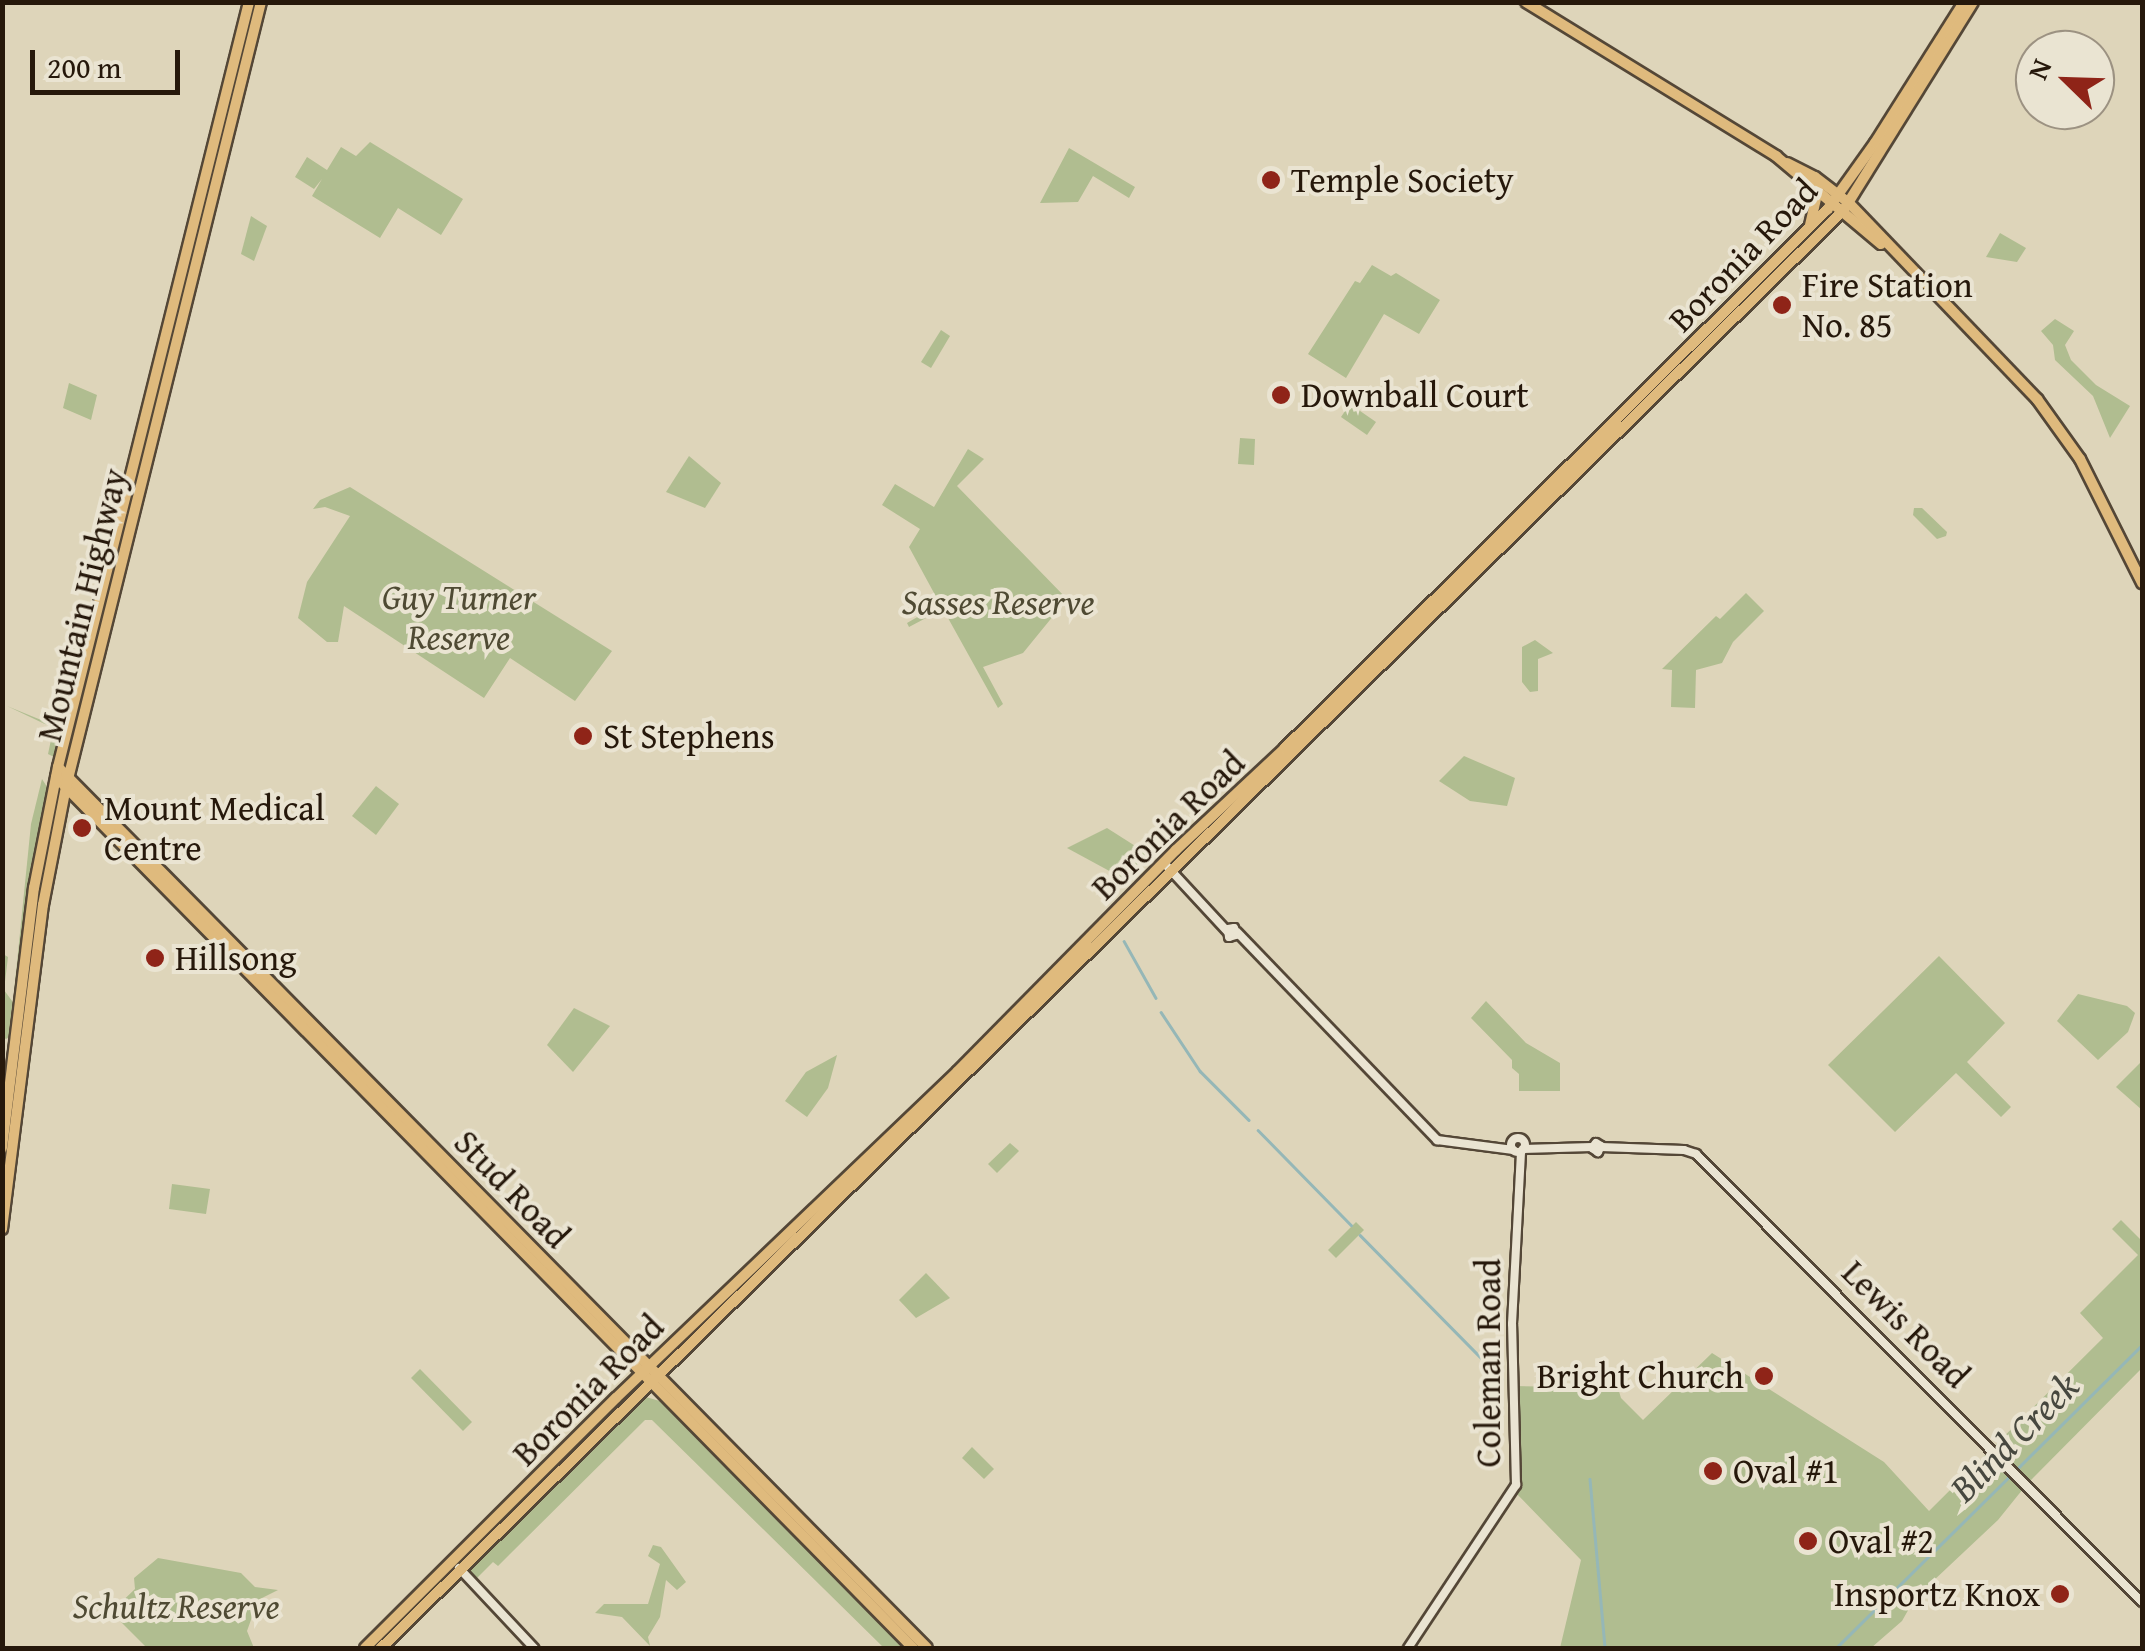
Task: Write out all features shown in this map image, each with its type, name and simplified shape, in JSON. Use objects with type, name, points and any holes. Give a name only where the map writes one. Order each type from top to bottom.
[{"type":"main road","name":"Mountain Highway","points":[[3,1224],[34,888],[250,2]]},
{"type":"main road","name":"Mountain Highway","points":[[2,1148],[60,816],[62,777],[82,718],[261,2]]},
{"type":"main road","points":[[1526,2],[1787,163],[1841,203],[2057,423],[2088,472],[2142,583]]},
{"type":"main road","name":"Boronia Road","points":[[381,1648],[645,1370],[891,1137],[1164,862],[1831,222],[1964,2]]},
{"type":"main road","name":"Boronia Road","points":[[366,1648],[639,1396],[1173,872],[1654,391],[1808,230],[1861,185],[1973,2]]},
{"type":"main road","points":[[1787,163],[1841,203]]},
{"type":"main road","points":[[1861,185],[1859,205],[1863,224]]},
{"type":"main road","points":[[1808,230],[1818,189]]},
{"type":"main road","points":[[1831,222],[1863,224]]},
{"type":"main road","points":[[81,788],[82,718]]},
{"type":"main road","name":"Stud Road","points":[[62,777],[81,788],[180,889],[301,1020],[655,1380],[670,1404],[913,1648]]},
{"type":"main road","name":"Stud Road","points":[[62,777],[122,844],[282,1000]]},
{"type":"main road","points":[[60,816],[76,808],[98,819]]},
{"type":"main road","points":[[120,828],[122,844]]},
{"type":"main road","points":[[34,888],[44,865],[52,860]]},
{"type":"main road","points":[[180,889],[196,918]]},
{"type":"main road","points":[[672,1388],[681,1354]]},
{"type":"main road","name":"Stud Road","points":[[655,1380],[672,1388],[926,1648]]},
{"type":"main road","points":[[639,1396],[670,1404]]},
{"type":"street","name":"Lewis Road","points":[[1164,862],[1438,1140],[1518,1147],[1684,1150],[1696,1154],[2142,1602]]},
{"type":"street","name":"Coleman Road","points":[[1408,1648],[1516,1485],[1512,1324],[1518,1147]]},
{"type":"street","points":[[457,1566],[534,1648]]},
{"type":"green space","points":[[370,142],[463,199],[441,235],[398,208],[380,238],[312,196],[322,179],[314,189],[295,177],[307,157],[327,170],[341,147],[356,156]]},
{"type":"green space","points":[[1069,148],[1135,187],[1129,198],[1093,176],[1078,202],[1040,203]]},
{"type":"green space","points":[[251,216],[267,226],[254,261],[241,254]]},
{"type":"green space","points":[[2000,233],[2026,248],[2017,262],[1986,257]]},
{"type":"green space","points":[[1372,265],[1391,276],[1396,273],[1440,300],[1419,334],[1384,314],[1346,378],[1308,354],[1355,281],[1360,283]]},
{"type":"green space","points":[[2055,319],[2074,331],[2065,345],[2071,360],[2096,385],[2130,406],[2110,438],[2093,396],[2055,360],[2053,345],[2041,331]]},
{"type":"green space","points":[[941,330],[950,336],[931,368],[921,362]]},
{"type":"green space","points":[[69,383],[97,395],[91,420],[63,408]]},
{"type":"green space","points":[[1350,404],[1376,422],[1367,435],[1341,417]]},
{"type":"green space","points":[[1240,438],[1255,439],[1254,465],[1238,464]]},
{"type":"green space","name":"Sasses Reserve","points":[[968,449],[984,459],[957,486],[1067,599],[1023,653],[983,667],[1003,704],[998,708],[943,609],[909,627],[907,623],[940,604],[909,547],[920,529],[882,505],[895,484],[934,507]]},
{"type":"green space","points":[[689,456],[721,483],[705,508],[666,492]]},
{"type":"green space","name":"Guy Turner Reserve","points":[[350,487],[612,651],[575,701],[510,658],[484,698],[344,606],[338,642],[327,642],[298,618],[307,582],[350,516],[325,507],[313,509],[320,500]]},
{"type":"green space","points":[[1914,508],[1922,508],[1947,532],[1946,536],[1937,539],[1913,515]]},
{"type":"green space","points":[[1746,593],[1764,611],[1733,642],[1722,663],[1696,670],[1695,708],[1671,707],[1672,670],[1662,669],[1716,616],[1720,619]]},
{"type":"green space","points":[[1535,640],[1553,653],[1538,659],[1538,691],[1530,692],[1522,682],[1522,647]]},
{"type":"green space","points":[[7,706],[46,722],[53,708],[51,722],[59,713],[63,729],[56,758],[48,754],[52,735],[49,726]]},
{"type":"green space","points":[[1464,756],[1515,778],[1507,806],[1470,801],[1439,781]]},
{"type":"green space","points":[[42,779],[49,790],[14,992],[31,824]]},
{"type":"green space","points":[[376,786],[399,804],[376,835],[352,816]]},
{"type":"green space","points":[[1107,828],[1151,856],[1126,880],[1067,848]]},
{"type":"green space","points":[[3,954],[8,957],[4,990],[15,1005],[12,1035],[6,1039],[3,1037]]},
{"type":"green space","points":[[1939,956],[2005,1023],[1967,1062],[2011,1107],[2001,1117],[1956,1073],[1895,1132],[1828,1065]]},
{"type":"green space","points":[[2078,994],[2127,1006],[2135,1013],[2128,1032],[2098,1060],[2057,1021]]},
{"type":"green space","points":[[1486,1001],[1526,1043],[1560,1063],[1560,1091],[1519,1091],[1519,1074],[1512,1068],[1512,1060],[1471,1018]]},
{"type":"green space","points":[[574,1008],[610,1026],[573,1072],[547,1045]]},
{"type":"green space","points":[[837,1055],[828,1088],[807,1117],[785,1101],[806,1072]]},
{"type":"green space","points":[[2142,1061],[2142,1110],[2116,1087]]},
{"type":"green space","points":[[1010,1143],[1019,1151],[997,1173],[988,1164]]},
{"type":"green space","points":[[172,1184],[210,1189],[206,1214],[169,1209]]},
{"type":"green space","points":[[2121,1220],[2142,1241],[2142,1368],[2027,1484],[1998,1520],[1915,1598],[1902,1621],[1871,1648],[1560,1648],[1581,1560],[1514,1491],[1513,1386],[1618,1388],[1621,1398],[1643,1420],[1712,1353],[1884,1462],[1929,1511],[2103,1338],[2080,1313],[2138,1255],[2112,1229]]},
{"type":"green space","points":[[1356,1222],[1364,1230],[1336,1258],[1328,1250]]},
{"type":"green space","points":[[926,1273],[950,1298],[916,1318],[899,1300]]},
{"type":"green space","points":[[420,1369],[472,1422],[463,1431],[411,1378]]},
{"type":"green space","points":[[639,1395],[670,1404],[913,1648],[884,1648],[652,1420],[645,1420],[498,1566],[493,1562],[473,1582],[461,1570]]},
{"type":"green space","points":[[972,1447],[994,1469],[984,1479],[962,1458]]},
{"type":"green space","points":[[653,1545],[661,1547],[686,1582],[677,1590],[666,1580],[660,1617],[648,1637],[650,1646],[622,1617],[595,1613],[604,1604],[648,1604],[660,1564],[648,1556]]},
{"type":"green space","name":"Schultz Reserve","points":[[158,1558],[241,1573],[255,1587],[278,1590],[258,1600],[247,1631],[254,1648],[147,1648],[111,1612],[135,1589],[134,1578]]},
{"type":"waterway","points":[[1124,941],[1156,998]]},
{"type":"waterway","points":[[1161,1012],[1200,1071],[1249,1120]]},
{"type":"waterway","points":[[1258,1130],[1351,1225]]},
{"type":"waterway","points":[[1360,1235],[1502,1379]]},
{"type":"waterway","name":"Blind Creek","points":[[2016,1470],[2142,1345]]},
{"type":"waterway","name":"Blind Creek","points":[[1836,1648],[2010,1476]]},
{"type":"waterway","points":[[1590,1479],[1605,1648]]},
{"type":"place","name":"Temple Society","points":[[1271,180]]},
{"type":"place","name":"Fire Station No. 85","points":[[1782,305]]},
{"type":"place","name":"Downball Court","points":[[1281,395]]},
{"type":"place","name":"St Stephens","points":[[583,736]]},
{"type":"place","name":"Mount Medical Centre","points":[[82,828]]},
{"type":"place","name":"Hillsong","points":[[155,958]]},
{"type":"place","name":"Bright Church","points":[[1764,1376]]},
{"type":"place","name":"Oval #1","points":[[1713,1471]]},
{"type":"place","name":"Oval #2","points":[[1808,1541]]},
{"type":"place","name":"Insportz Knox","points":[[2060,1594]]}]
